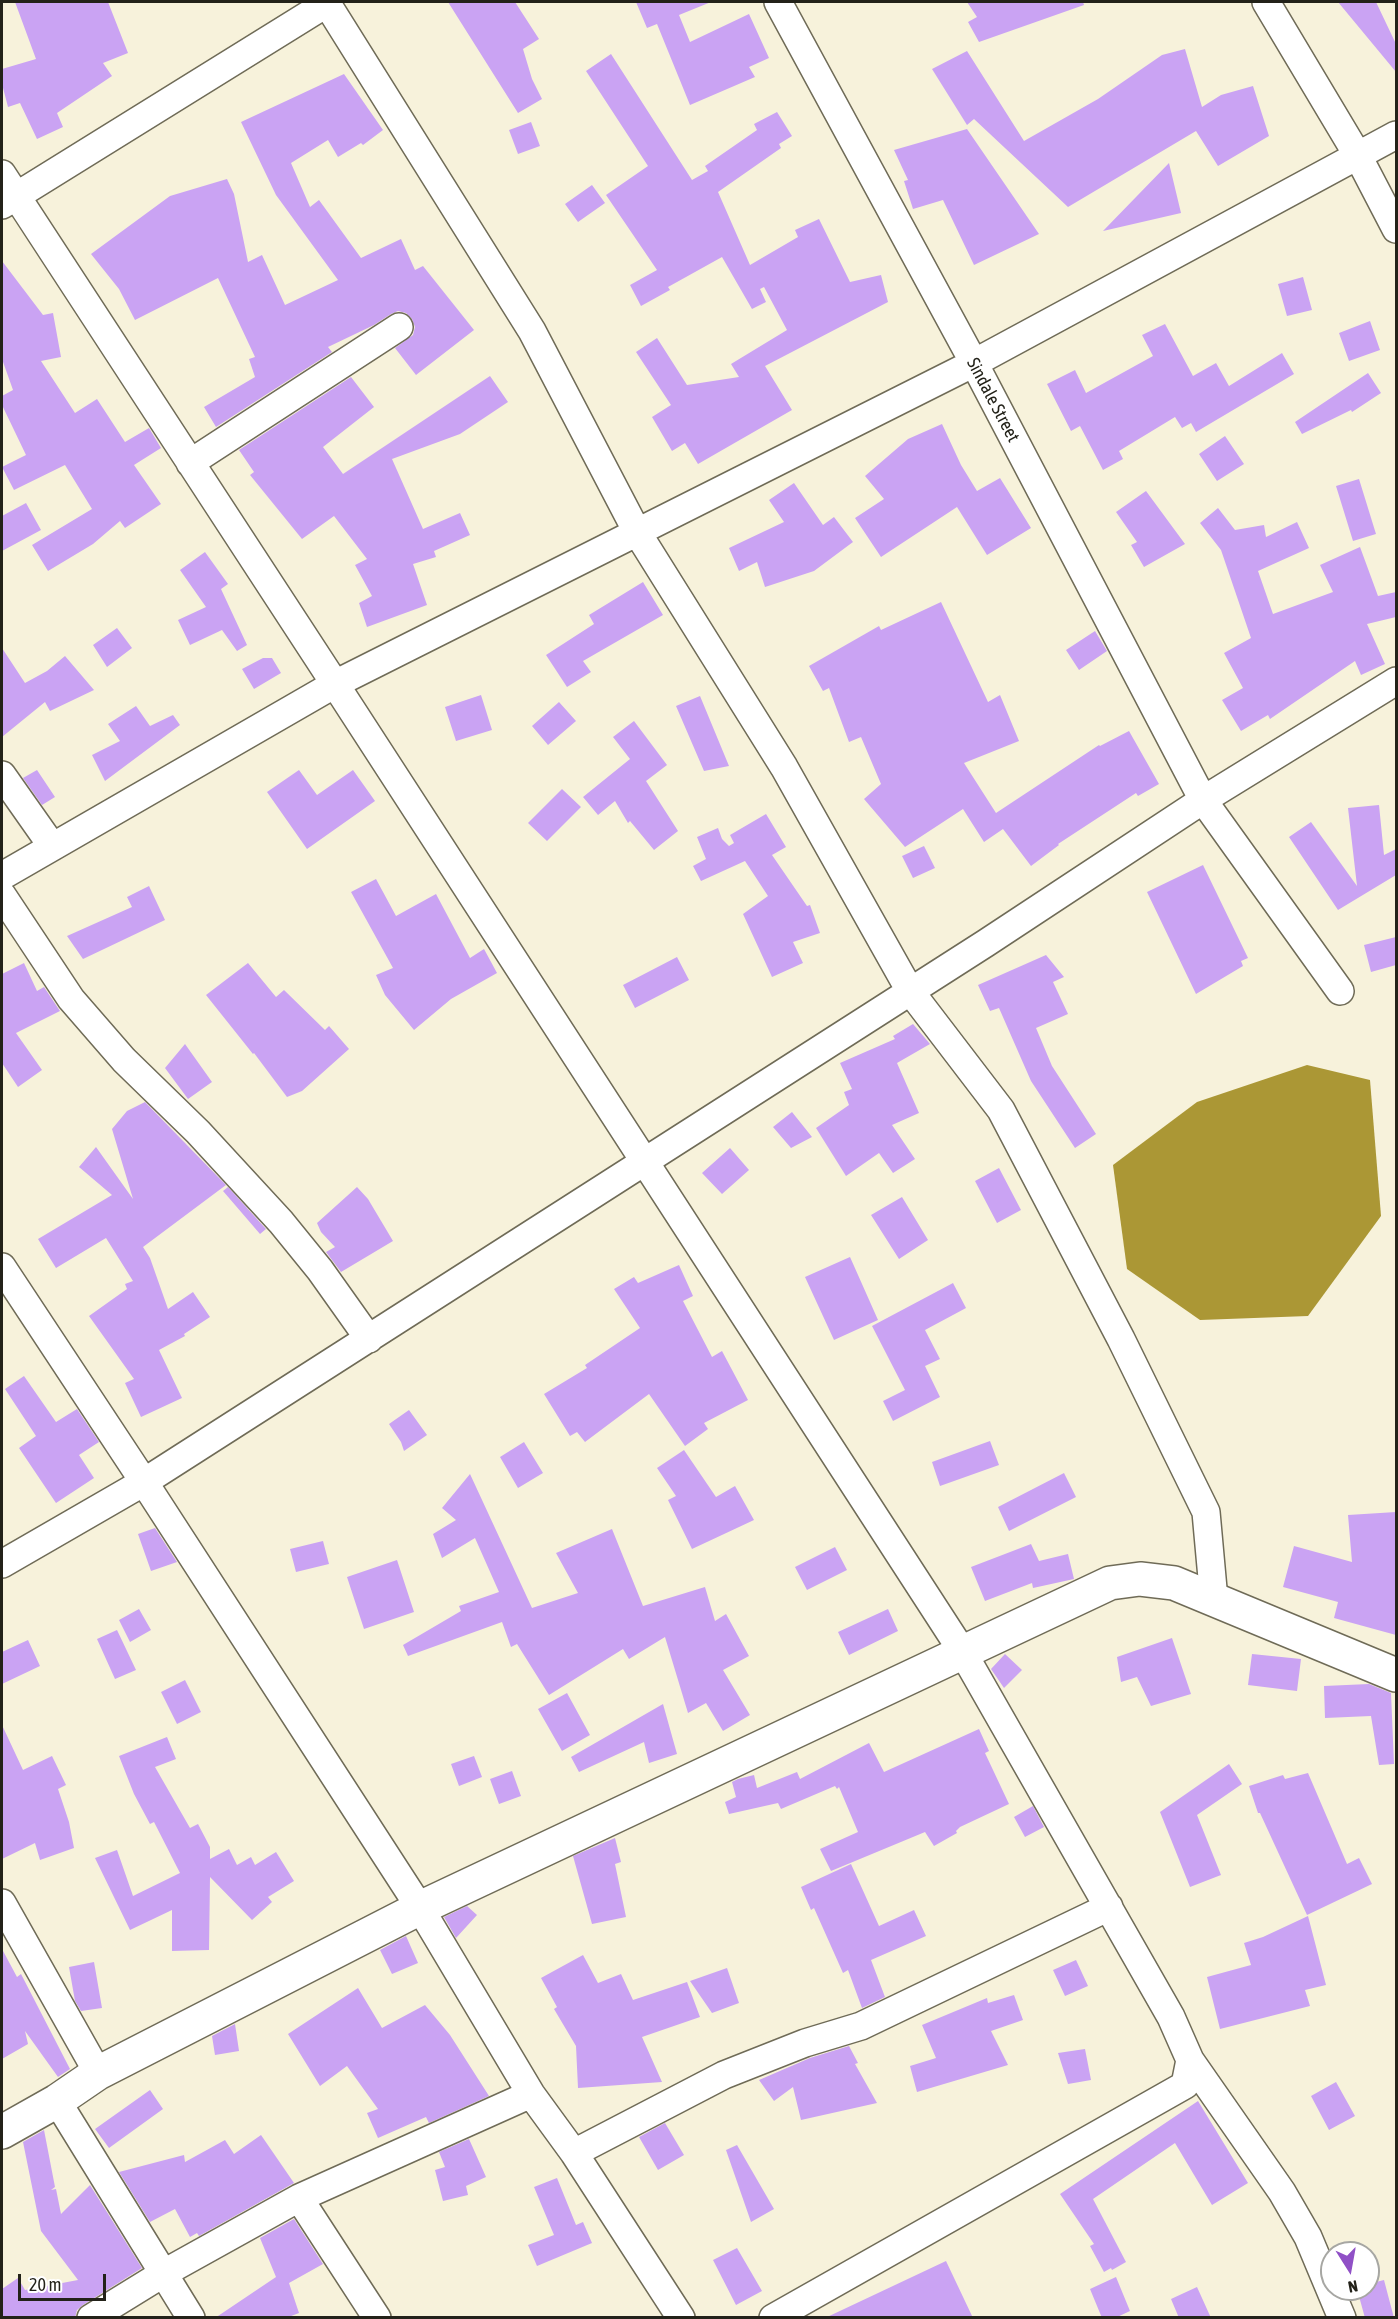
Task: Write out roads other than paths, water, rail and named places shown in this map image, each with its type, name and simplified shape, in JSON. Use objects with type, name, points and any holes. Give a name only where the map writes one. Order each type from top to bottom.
[{"type":"street","points":[[1214,1600],[1206,1512],[1126,1349],[1001,1110],[910,991],[784,767],[638,532],[532,330],[328,2],[6,192],[190,463],[335,684],[962,1651],[1109,1907],[1170,2017],[1190,2060],[1282,2192],[1308,2237],[1342,2318]]},
{"type":"street","name":"Sindale Street","points":[[778,2],[974,363],[1203,800],[1249,861],[1340,991]]},
{"type":"street","points":[[1266,2],[1358,156],[1396,230]]},
{"type":"street","points":[[2,876],[335,684],[974,363],[1396,135]]},
{"type":"street","points":[[190,463],[399,327]]},
{"type":"street","points":[[2,1564],[144,1482],[910,991],[1203,800],[1396,681]]},
{"type":"street","points":[[2,775],[52,846]]},
{"type":"street","points":[[2,895],[71,999],[124,1060],[198,1132],[281,1222],[320,1270],[369,1339]]},
{"type":"street","points":[[2,1267],[420,1908],[531,2094],[574,2153],[681,2318]]},
{"type":"street","points":[[2,2132],[57,2101],[98,2073],[420,1908],[1110,1583],[1140,1579],[1174,1583],[1396,1675]]},
{"type":"street","points":[[2,1903],[98,2073]]},
{"type":"street","points":[[574,2153],[724,2075],[805,2043],[861,2026],[1109,1907]]},
{"type":"street","points":[[773,2318],[1185,2085],[1190,2060]]},
{"type":"street","points":[[91,2318],[164,2273],[299,2198],[531,2094]]},
{"type":"street","points":[[57,2101],[191,2318]]},
{"type":"street","points":[[299,2198],[376,2318]]}]
